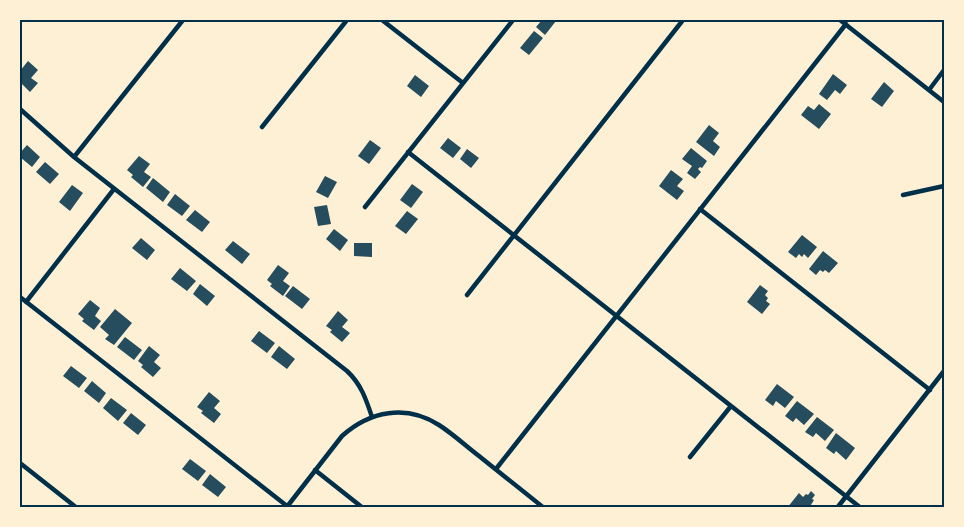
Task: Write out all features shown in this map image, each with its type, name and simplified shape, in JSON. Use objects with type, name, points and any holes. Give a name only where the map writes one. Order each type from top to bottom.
[{"type":"street","points":[[74,157],[183,20]]},
{"type":"street","points":[[262,127],[347,20]]},
{"type":"street","points":[[382,20],[463,83]]},
{"type":"street","points":[[365,207],[513,20]]},
{"type":"street","points":[[466,295],[683,20]]},
{"type":"street","points":[[840,20],[945,102]]},
{"type":"street","points":[[495,470],[846,24]]},
{"type":"street","points":[[929,90],[945,70]]},
{"type":"street","points":[[20,109],[74,157],[347,371],[362,390],[372,417]]},
{"type":"street","points":[[408,152],[861,507]]},
{"type":"street","points":[[903,195],[945,186]]},
{"type":"street","points":[[26,302],[114,189]]},
{"type":"street","points":[[700,209],[930,390]]},
{"type":"street","points":[[20,297],[286,507],[342,436],[372,417],[389,413],[415,415],[446,430],[544,507]]},
{"type":"street","points":[[837,507],[945,371]]},
{"type":"street","points":[[690,457],[731,406]]},
{"type":"street","points":[[20,463],[77,507]]},
{"type":"street","points":[[315,470],[363,507]]},
{"type":"building","points":[[542,20],[556,21],[545,35],[536,27]]},
{"type":"building","points":[[534,31],[543,38],[529,55],[520,48]]},
{"type":"building","points":[[28,61],[38,70],[31,78],[38,83],[30,92],[20,82],[20,71]]},
{"type":"building","points":[[833,74],[847,85],[840,94],[835,90],[827,100],[819,94]]},
{"type":"building","points":[[415,75],[429,86],[421,97],[407,86]]},
{"type":"building","points":[[884,82],[894,91],[882,107],[871,99]]},
{"type":"building","points":[[819,104],[831,114],[819,129],[801,115],[808,106],[814,110]]},
{"type":"building","points":[[709,125],[719,133],[713,141],[720,147],[714,156],[696,142]]},
{"type":"building","points":[[448,138],[461,148],[453,158],[440,148]]},
{"type":"building","points":[[370,140],[381,148],[369,164],[358,156]]},
{"type":"building","points":[[27,145],[40,157],[32,167],[20,157],[20,153]]},
{"type":"building","points":[[691,148],[707,161],[702,168],[698,169],[701,172],[695,179],[687,173],[692,166],[682,159]]},
{"type":"building","points":[[467,149],[479,158],[471,168],[460,159]]},
{"type":"building","points":[[139,156],[150,164],[144,172],[151,177],[143,187],[131,177],[133,175],[127,170]]},
{"type":"building","points":[[45,162],[59,174],[50,184],[36,172]]},
{"type":"building","points":[[671,170],[683,179],[677,186],[684,191],[677,200],[659,186]]},
{"type":"building","points":[[325,176],[337,182],[328,198],[316,192]]},
{"type":"building","points":[[153,178],[170,192],[163,202],[146,188]]},
{"type":"building","points":[[412,184],[423,192],[411,208],[400,200]]},
{"type":"building","points":[[72,185],[83,193],[70,211],[59,202]]},
{"type":"building","points":[[175,194],[190,206],[182,216],[167,205]]},
{"type":"building","points":[[327,205],[331,224],[318,226],[314,207]]},
{"type":"building","points":[[195,210],[210,222],[202,232],[186,220]]},
{"type":"building","points":[[407,211],[418,219],[406,234],[395,226]]},
{"type":"building","points":[[334,229],[348,240],[340,251],[326,239]]},
{"type":"building","points":[[802,235],[817,247],[808,258],[804,254],[802,257],[799,254],[796,258],[788,252]]},
{"type":"building","points":[[141,238],[155,250],[147,260],[132,248]]},
{"type":"building","points":[[233,241],[250,254],[242,264],[225,250]]},
{"type":"building","points":[[354,243],[372,243],[372,257],[354,256]]},
{"type":"building","points":[[823,251],[838,263],[829,273],[820,270],[816,275],[809,269]]},
{"type":"building","points":[[278,265],[289,273],[283,281],[290,286],[283,296],[270,286],[272,284],[267,280]]},
{"type":"building","points":[[180,268],[196,281],[187,291],[171,279]]},
{"type":"building","points":[[200,284],[215,296],[207,306],[193,294]]},
{"type":"building","points":[[760,285],[768,291],[765,295],[768,298],[766,301],[770,304],[762,314],[747,302]]},
{"type":"building","points":[[293,286],[310,299],[302,309],[285,296]]},
{"type":"building","points":[[90,300],[100,308],[95,316],[101,321],[94,330],[82,321],[84,319],[78,314]]},
{"type":"building","points":[[115,309],[132,323],[114,345],[105,339],[109,335],[100,327]]},
{"type":"building","points":[[338,311],[348,320],[342,327],[350,333],[342,342],[326,326]]},
{"type":"building","points":[[259,331],[275,343],[267,353],[251,341]]},
{"type":"building","points":[[125,337],[142,350],[134,360],[117,347]]},
{"type":"building","points":[[149,346],[160,355],[154,362],[161,368],[153,377],[141,367],[143,365],[138,361]]},
{"type":"building","points":[[279,346],[295,359],[287,369],[271,357]]},
{"type":"building","points":[[71,366],[87,378],[79,388],[63,376]]},
{"type":"building","points":[[92,381],[106,393],[99,403],[84,391]]},
{"type":"building","points":[[777,384],[794,397],[785,408],[776,401],[773,406],[765,400]]},
{"type":"building","points":[[209,392],[220,401],[214,408],[221,414],[214,423],[197,407]]},
{"type":"building","points":[[111,398],[127,410],[118,421],[103,408]]},
{"type":"building","points":[[797,401],[814,414],[804,425],[796,418],[793,422],[785,416]]},
{"type":"building","points":[[131,413],[146,425],[138,435],[123,423]]},
{"type":"building","points":[[817,417],[834,430],[825,441],[816,433],[813,437],[805,432]]},
{"type":"building","points":[[836,433],[855,448],[846,460],[836,451],[834,454],[826,448]]},
{"type":"building","points":[[190,459],[206,471],[198,481],[182,469]]},
{"type":"building","points":[[210,474],[226,487],[218,497],[202,485]]},
{"type":"building","points":[[811,491],[815,495],[809,508],[787,508],[799,493],[803,497]]}]
